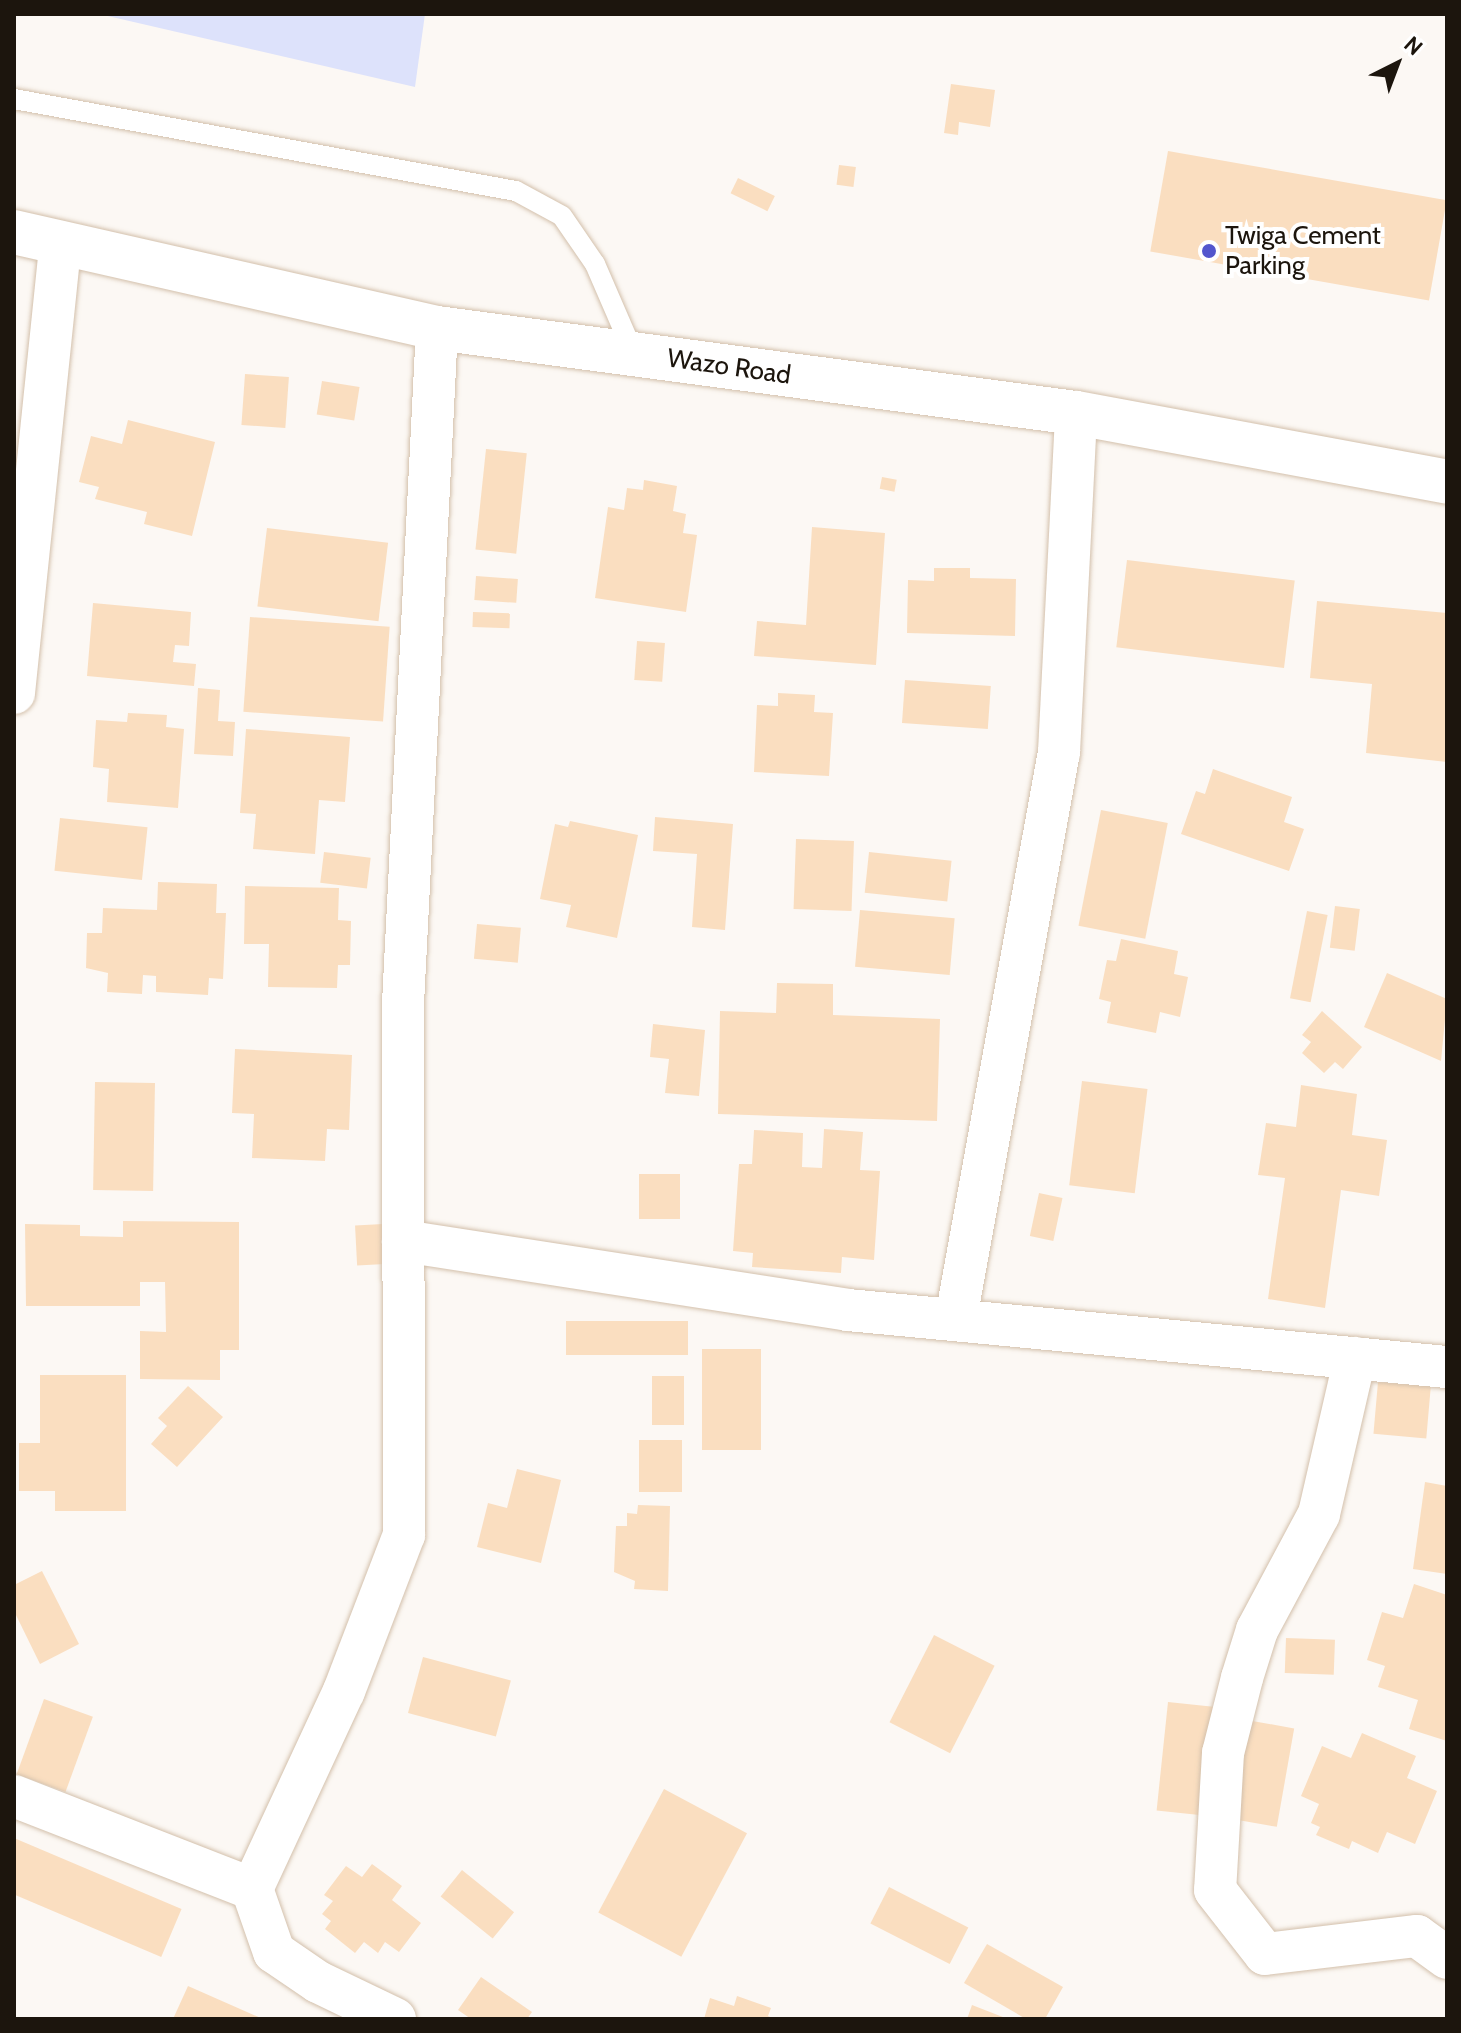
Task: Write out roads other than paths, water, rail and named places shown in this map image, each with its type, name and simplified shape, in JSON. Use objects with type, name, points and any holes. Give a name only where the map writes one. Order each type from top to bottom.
[{"type":"main road","name":"Wazo Road","points":[[14,232],[437,328],[1076,413],[1447,482]]},
{"type":"street","points":[[14,693],[61,242]]},
{"type":"street","points":[[395,2019],[318,1982],[274,1952],[252,1889],[344,1691],[404,1535],[403,1004],[437,328]]},
{"type":"street","points":[[956,1318],[1059,752],[1072,588],[1076,413]]},
{"type":"street","points":[[403,1241],[848,1310],[1447,1367]]},
{"type":"street","points":[[1355,1358],[1319,1514],[1257,1630],[1242,1678],[1223,1753],[1215,1890],[1265,1954],[1417,1936],[1447,1958]]},
{"type":"street","points":[[14,1796],[252,1889]]},
{"type":"lane","points":[[14,99],[516,191],[562,216],[595,264],[634,354]]},
{"type":"place","name":"Twiga Cement Parking","points":[[1209,251]]}]
